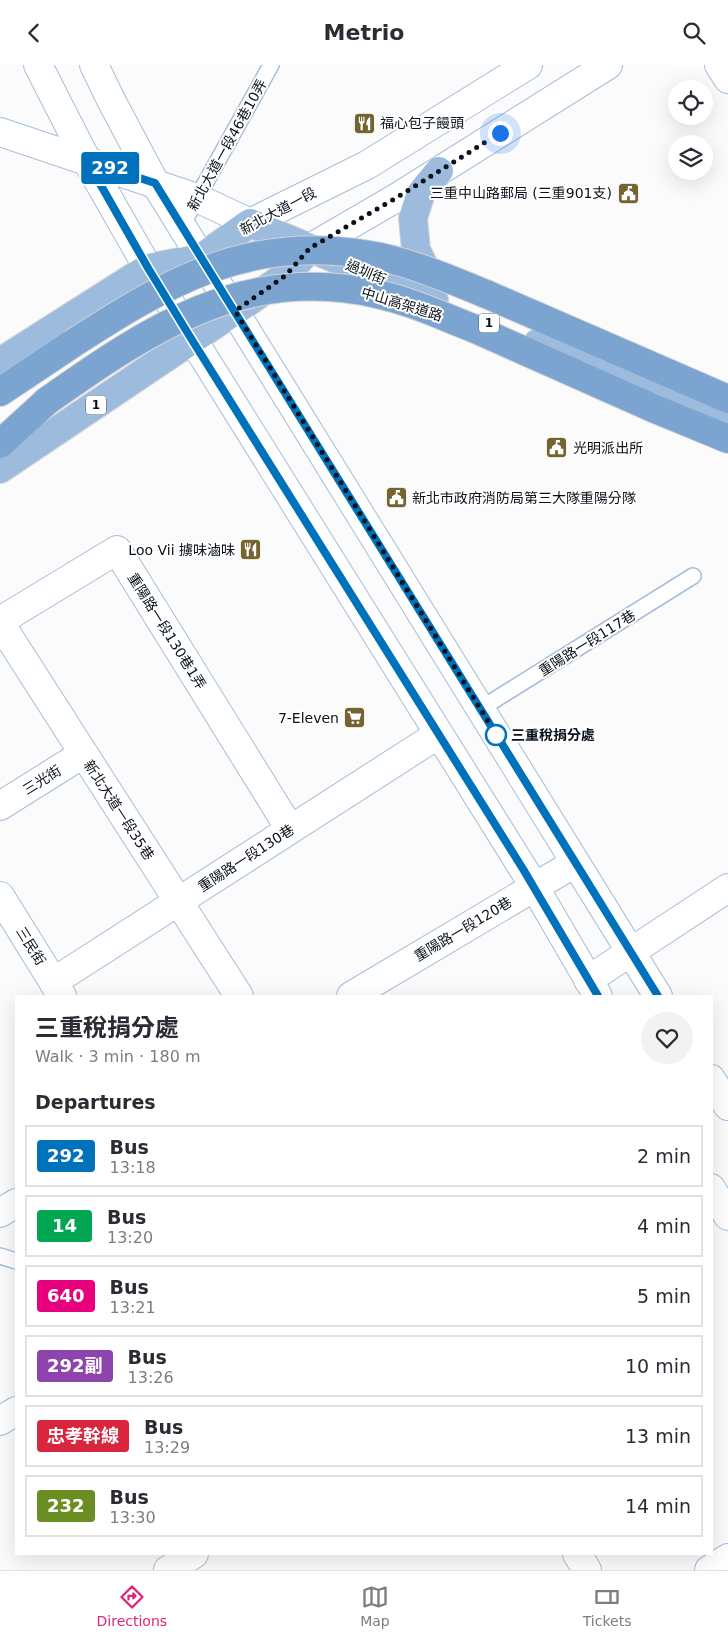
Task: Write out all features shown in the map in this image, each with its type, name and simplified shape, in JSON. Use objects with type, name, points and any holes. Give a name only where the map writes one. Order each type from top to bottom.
[{"type":"highway","name":"1","points":[[0,392],[72,344],[150,296],[189,277],[229,261],[265,253],[303,249],[365,254],[404,263],[450,279],[728,399]]},
{"type":"highway","name":"中山高架道路","points":[[0,433],[167,323],[225,299],[257,292],[295,287],[338,287],[378,294],[422,307],[728,439]]},
{"type":"highway","points":[[0,383],[72,344]]},
{"type":"highway","points":[[0,445],[47,401]]},
{"type":"main road","points":[[439,171],[421,193],[413,217],[416,251],[427,273],[440,292],[443,304]]},
{"type":"main road","name":"過圳街","points":[[250,223],[316,245],[443,304],[728,421]]},
{"type":"main road","name":"新北大道一段","points":[[0,362],[148,268],[201,258],[250,223]]},
{"type":"main road","name":"1","points":[[0,469],[285,276],[316,245]]},
{"type":"main road","points":[[285,276],[325,275],[366,281],[402,288],[443,304]]},
{"type":"street","points":[[38,65],[87,161],[148,268],[534,886],[593,988],[630,952],[728,888]]},
{"type":"street","points":[[94,65],[155,183],[657,995]]},
{"type":"street","name":"新北大道一段","points":[[250,223],[367,165],[528,65]]},
{"type":"street","points":[[316,245],[396,198],[608,65]]},
{"type":"street","points":[[720,65],[728,79]]},
{"type":"street","name":"過圳街","points":[[0,132],[197,198],[250,223]]},
{"type":"street","name":"重陽路一段130巷1弄","points":[[0,622],[117,550],[290,829]]},
{"type":"street","name":"新北大道一段35巷","points":[[0,622],[238,995]]},
{"type":"street","name":"重陽路一段130巷","points":[[58,989],[178,901],[439,734]]},
{"type":"street","name":"三光街","points":[[0,806],[83,754]]},
{"type":"street","name":"重陽路一段120巷","points":[[353,995],[575,863]]},
{"type":"street","name":"三民街","points":[[0,896],[58,989]]},
{"type":"street","points":[[713,1082],[728,1106]]},
{"type":"street","points":[[713,1190],[728,1216]]},
{"type":"street","points":[[0,1213],[15,1204]]},
{"type":"street","points":[[0,1421],[15,1412]]},
{"type":"street","points":[[168,1570],[192,1555]]},
{"type":"street","points":[[578,1555],[587,1570]]},
{"type":"street","points":[[710,1570],[728,1558]]},
{"type":"lane","name":"新北大道一段46巷10弄","points":[[182,225],[271,65]]},
{"type":"lane","name":"重陽路一段117巷","points":[[480,709],[693,576]]},
{"type":"lane","points":[[0,1256],[15,1261]]},
{"type":"bus line","name":"292","points":[[597,995],[534,886],[192,340],[148,268],[87,161],[155,183],[657,995]]},
{"type":"place","name":"福心包子饅頭","points":[[364,123]]},
{"type":"place","name":"三重中山路郵局 (三重901支)","points":[[628,193]]},
{"type":"place","name":"光明派出所","points":[[557,448]]},
{"type":"place","name":"新北市政府消防局第三大隊重陽分隊","points":[[396,498]]},
{"type":"place","name":"Loo Vii 擄味滷味","points":[[251,550]]},
{"type":"place","name":"7-Eleven","points":[[355,718]]},
{"type":"place","name":"三重稅捐分處","points":[[496,735]]},
{"type":"route","points":[[496,735],[499,739],[235,311],[285,276],[310,248],[396,198],[500,133]]}]
